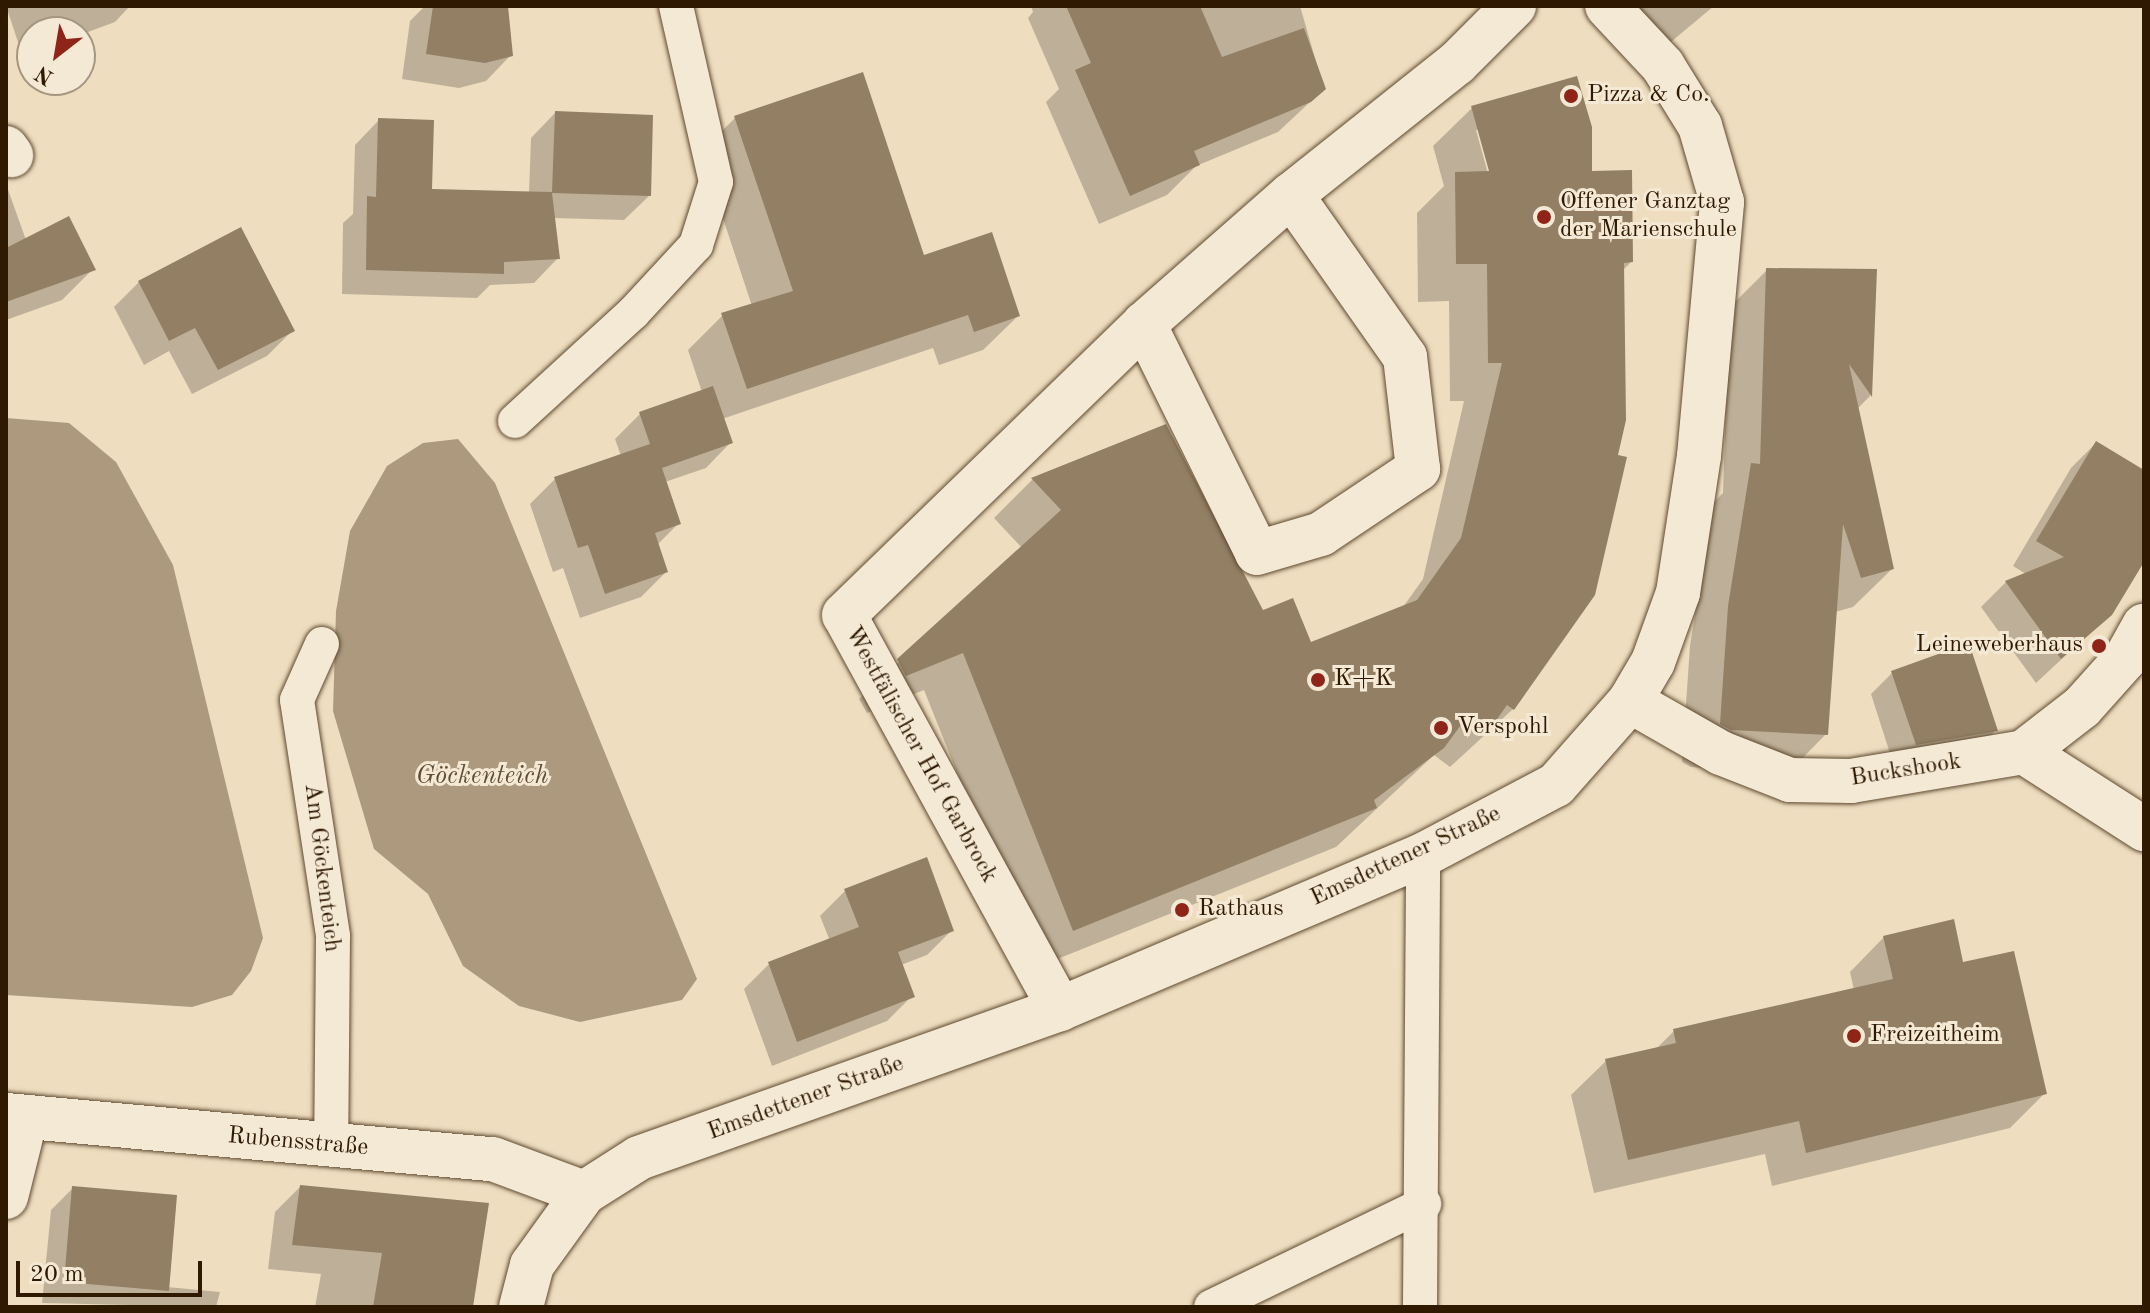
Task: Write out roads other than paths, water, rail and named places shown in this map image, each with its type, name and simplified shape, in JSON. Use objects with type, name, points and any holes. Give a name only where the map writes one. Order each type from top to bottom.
[{"type":"street","name":"Westfälischer Hof Garbrock","points":[[1060,1009],[844,615],[1144,324],[1291,195],[1457,63],[1514,6]]},
{"type":"street","name":"Emsdettener Straße","points":[[521,1307],[532,1265],[584,1193],[639,1158],[1060,1009],[1423,855],[1556,785],[1630,701],[1653,662],[1678,593],[1699,456],[1722,202],[1700,126],[1663,66],[1607,6]]},
{"type":"street","points":[[1144,324],[1257,553],[1321,534],[1418,469],[1405,357],[1291,195]]},
{"type":"street","name":"Buckshook","points":[[1630,701],[1721,753],[1790,780],[1851,781],[2024,752],[2082,707],[2126,658],[2144,626]]},
{"type":"street","points":[[2024,752],[2144,829]]},
{"type":"street","points":[[6,1197],[16,1116]]},
{"type":"street","name":"Rubensstraße","points":[[16,1116],[493,1159],[584,1193]]},
{"type":"lane","points":[[515,421],[633,313],[696,245],[716,182],[676,6]]},
{"type":"lane","name":"Am Göckenteich","points":[[322,644],[297,700],[333,936],[331,1146]]},
{"type":"lane","points":[[1420,1307],[1424,1204],[1423,855]]},
{"type":"lane","points":[[1211,1307],[1424,1204]]},
{"type":"water","points":[[6,418],[69,423],[116,462],[173,565],[263,938],[251,971],[232,995],[192,1007],[6,995]]},
{"type":"water","name":"Göckenteich","points":[[458,439],[495,483],[697,979],[682,1000],[580,1022],[519,1006],[463,966],[428,894],[374,849],[333,711],[336,611],[350,531],[387,466],[423,443]]},
{"type":"place","name":"Pizza & Co.","points":[[1571,96]]},
{"type":"place","name":"Offener Ganztag der Marienschule","points":[[1544,217]]},
{"type":"place","name":"Leineweberhaus","points":[[2099,646]]},
{"type":"place","name":"K+K","points":[[1318,680]]},
{"type":"place","name":"Verspohl","points":[[1441,728]]},
{"type":"place","name":"Rathaus","points":[[1182,910]]},
{"type":"place","name":"Freizeitheim","points":[[1854,1036]]}]
